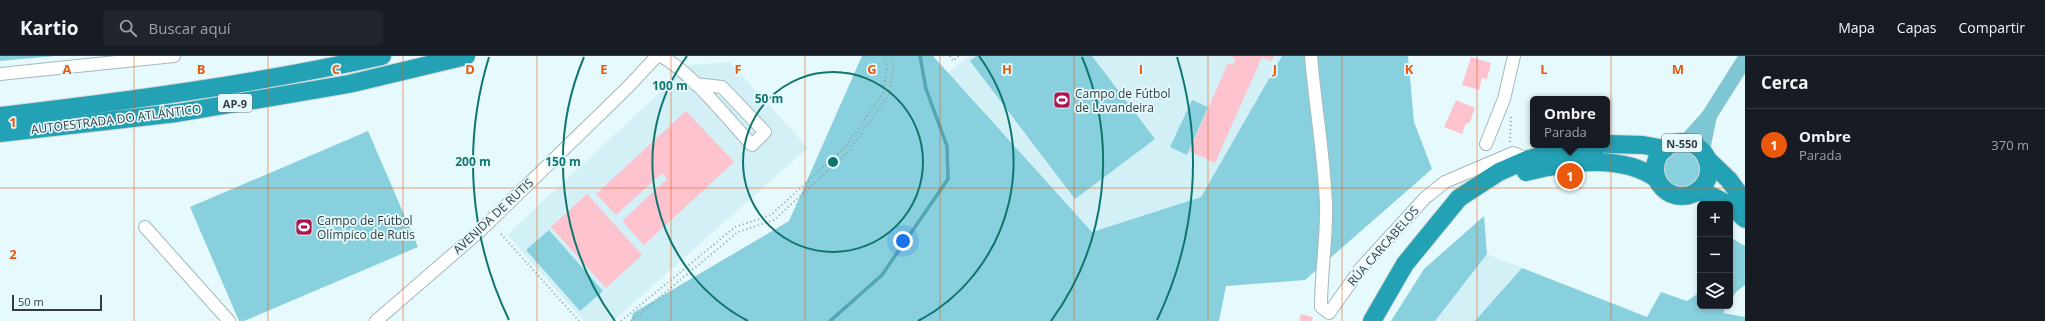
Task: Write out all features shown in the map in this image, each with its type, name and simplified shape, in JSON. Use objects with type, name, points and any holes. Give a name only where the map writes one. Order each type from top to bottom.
[{"type":"highway","name":"AUTOESTRADA DO ATLÁNTICO","points":[[0,116],[104,104],[218,88],[382,56]]},
{"type":"highway","name":"AUTOESTRADA DO ATLÁNTICO","points":[[0,133],[177,113],[348,84],[466,56]]},
{"type":"highway","name":"N-550","points":[[1657,179],[1656,163],[1665,149],[1678,143],[1692,144],[1729,180],[1745,202]]},
{"type":"highway","name":"N-550","points":[[1610,144],[1643,145],[1665,149]]},
{"type":"highway","points":[[1372,321],[1405,264],[1459,198],[1521,156],[1572,148]]},
{"type":"highway","name":"N-550","points":[[1697,191],[1704,185],[1708,177],[1709,168],[1704,155]]},
{"type":"highway","points":[[1442,218],[1482,191],[1523,173],[1549,166],[1572,163],[1613,164],[1647,172],[1657,179],[1667,192],[1674,195],[1690,195],[1697,191],[1720,201]]},
{"type":"highway","points":[[1733,209],[1745,219]]},
{"type":"main road","points":[[1685,143],[1709,116],[1745,59]]},
{"type":"main road","points":[[1704,155],[1709,116]]},
{"type":"street","points":[[0,74],[174,56]]},
{"type":"street","name":"AVENIDA DE RUTIS","points":[[376,321],[480,231],[628,87],[656,56]]},
{"type":"street","points":[[661,56],[675,63],[752,145],[766,132],[722,87],[695,84]]},
{"type":"street","name":"RÚA CARCABELOS","points":[[1311,56],[1320,130],[1326,202],[1326,230],[1321,288],[1321,307],[1329,312],[1361,268],[1425,198],[1445,182],[1521,156]]},
{"type":"street","points":[[1486,144],[1504,99],[1514,56]]},
{"type":"street","points":[[146,227],[229,321]]},
{"type":"path","points":[[621,321],[735,227],[771,215],[844,147],[883,93],[887,66],[884,56]]},
{"type":"path","points":[[631,321],[738,232],[774,220],[849,151],[889,95],[894,65],[890,56]]},
{"type":"path","points":[[950,56],[953,61],[959,56]]},
{"type":"path","points":[[1512,108],[1509,137],[1521,156]]},
{"type":"path","points":[[501,234],[579,321]]},
{"type":"shaded area","points":[[0,56],[55,56],[0,61]]},
{"type":"shaded area","points":[[862,56],[933,56],[1092,232],[1201,197],[1282,56],[1408,56],[1414,122],[1432,169],[1305,280],[1226,286],[1219,321],[631,321],[633,313],[789,221]]},
{"type":"shaded area","points":[[969,56],[1282,56],[1201,197],[1092,232],[948,73]]},
{"type":"shaded area","name":"Campo de Fútbol de Lavandeira","points":[[976,56],[1092,56],[1155,139],[1075,199],[970,61]]},
{"type":"shaded area","points":[[730,62],[808,148],[613,321],[584,321],[507,235],[689,65]]},
{"type":"shaded area","points":[[1192,100],[1208,107],[1187,155],[1170,147]]},
{"type":"shaded area","name":"Campo de Fútbol Olímpico de Rutis","points":[[368,131],[418,247],[244,321],[239,321],[190,207]]},
{"type":"shaded area","points":[[1683,149],[1693,152],[1699,158],[1702,168],[1699,178],[1693,184],[1683,187],[1673,184],[1667,178],[1664,168],[1667,158],[1673,152]]},
{"type":"shaded area","points":[[1484,216],[1487,254],[1435,321],[1391,321],[1424,269]]},
{"type":"shaded area","points":[[549,230],[603,291],[580,311],[526,250]]},
{"type":"shaded area","points":[[1733,239],[1745,246],[1745,285],[1736,292],[1733,297]]},
{"type":"shaded area","points":[[1487,254],[1656,321],[1435,321]]},
{"type":"shaded area","points":[[1522,268],[1647,317],[1661,292],[1687,301],[1697,294],[1697,309],[1725,309],[1723,313],[1745,317],[1745,321],[1475,321]]},
{"type":"building","points":[[1230,56],[1274,56],[1271,61],[1262,57],[1215,163],[1189,151],[1228,63],[1233,65],[1235,58]]},
{"type":"building","points":[[1471,57],[1491,63],[1487,79],[1482,78],[1479,90],[1462,85]]},
{"type":"building","points":[[1456,100],[1475,108],[1469,124],[1466,123],[1462,134],[1444,127]]},
{"type":"building","points":[[686,111],[734,162],[644,245],[622,221],[667,179],[662,173],[616,215],[596,194]]},
{"type":"building","points":[[587,194],[642,255],[606,288],[551,227]]},
{"type":"building","points":[[1301,314],[1313,317],[1312,321],[1299,321]]},
{"type":"waterway","points":[[830,321],[882,275],[948,179],[947,146],[926,89],[920,56]]},
{"type":"place","name":"Campo de Fútbol de Lavandeira","points":[[1062,100]]},
{"type":"place","name":"Ombre","points":[[1570,176]]},
{"type":"place","name":"Campo de Fútbol Olímpico de Rutis","points":[[304,227]]}]
